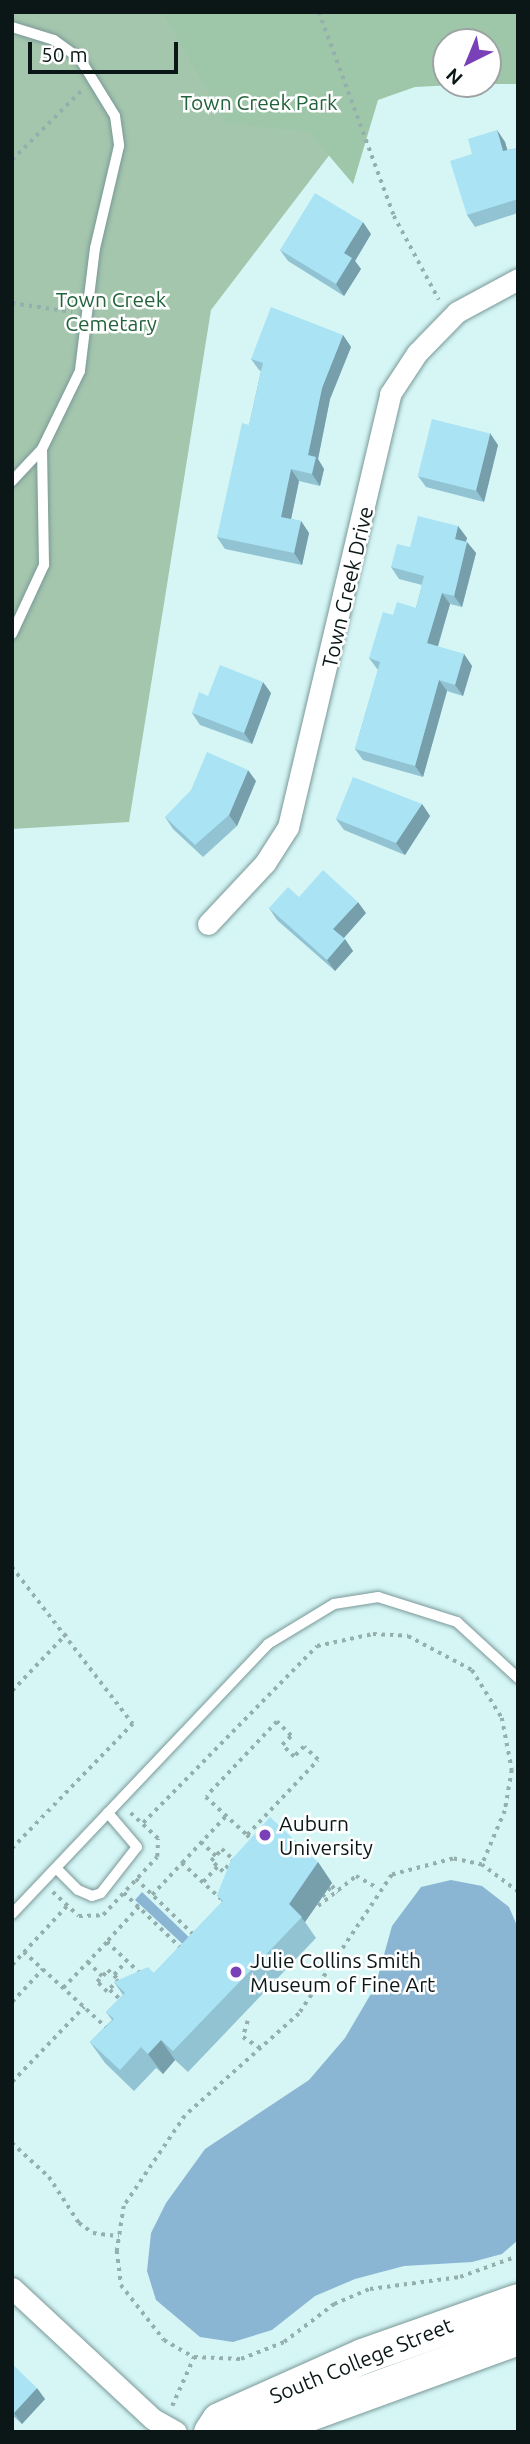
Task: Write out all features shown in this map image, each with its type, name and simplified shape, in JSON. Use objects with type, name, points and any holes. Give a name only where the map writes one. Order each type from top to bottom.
[{"type":"main road","name":"South College Street","points":[[211,2432],[219,2420],[338,2366],[518,2301]]},
{"type":"main road","name":"South College Street","points":[[257,2432],[518,2337]]},
{"type":"street","name":"Town Creek Drive","points":[[208,923],[265,863],[288,827],[390,394],[417,353],[457,312],[518,279]]},
{"type":"street","points":[[12,2288],[153,2419],[176,2432]]},
{"type":"lane","points":[[12,27],[54,40],[95,76],[115,116],[119,146],[80,371],[42,449],[12,481]]},
{"type":"lane","points":[[12,634],[44,565],[42,449]]},
{"type":"lane","points":[[12,1914],[268,1644],[334,1604],[378,1597],[457,1622],[518,1678]]},
{"type":"lane","points":[[56,1868],[78,1890],[92,1896],[101,1893],[137,1847],[108,1813]]},
{"type":"path","points":[[101,12],[114,12]]},
{"type":"path","points":[[319,12],[394,216],[440,301]]},
{"type":"path","points":[[12,160],[95,76]]},
{"type":"path","points":[[12,303],[88,314]]},
{"type":"path","points":[[12,1567],[133,1724],[12,1849]]},
{"type":"path","points":[[12,1691],[66,1634]]},
{"type":"path","points":[[143,1823],[317,1646],[373,1634],[408,1636],[472,1670],[502,1718],[512,1770],[505,1811],[482,1865]]},
{"type":"path","points":[[247,1835],[318,1760],[304,1747],[294,1757],[282,1745],[291,1736],[277,1722],[206,1797],[260,1848]]},
{"type":"path","points":[[152,1895],[226,1816]]},
{"type":"path","points":[[201,1842],[216,1856]]},
{"type":"path","points":[[222,1849],[234,1860],[223,1872],[211,1861],[216,1856],[222,1849]]},
{"type":"path","points":[[518,1892],[482,1865],[424,1862],[378,1888],[327,1976],[263,2050],[222,2078],[185,2116],[124,2206],[119,2236],[121,2285],[139,2316],[194,2357],[241,2359],[284,2342],[334,2304],[370,2289],[460,2277],[518,2256]]},
{"type":"path","points":[[182,1863],[223,1901],[219,1908]]},
{"type":"path","points":[[202,1882],[217,1867]]},
{"type":"path","points":[[338,1893],[332,1886],[317,1905],[338,1893],[356,1876],[378,1888]]},
{"type":"path","points":[[136,1880],[200,1940]]},
{"type":"path","points":[[124,1893],[187,1953],[204,1933]]},
{"type":"path","points":[[12,1965],[68,1905]]},
{"type":"path","points":[[63,1988],[139,1907]]},
{"type":"path","points":[[107,1942],[148,1980]]},
{"type":"path","points":[[24,1952],[116,2036]]},
{"type":"path","points":[[114,1975],[127,1960]]},
{"type":"path","points":[[88,1962],[102,1976]]},
{"type":"path","points":[[12,2002],[43,1969]]},
{"type":"path","points":[[110,1990],[119,1980],[108,1970],[97,1982],[131,2010]]},
{"type":"path","points":[[12,2082],[84,2007]]},
{"type":"path","points":[[248,2021],[243,2037],[263,2050]]},
{"type":"path","points":[[111,2032],[117,2024]]},
{"type":"path","points":[[12,2143],[49,2177],[79,2223],[93,2233],[119,2236]]},
{"type":"path","points":[[172,2406],[194,2357]]},
{"type":"green space","name":"Town Creek Cemetary","points":[[12,12],[518,12],[502,28],[432,28],[432,50],[392,73],[211,310],[129,822],[12,829]]},
{"type":"green space","name":"Town Creek Park","points":[[162,12],[518,12],[518,84],[502,84],[502,28],[432,28],[432,86],[415,87],[378,100],[353,184],[309,132],[226,123]]},
{"type":"water","points":[[451,1880],[482,1886],[509,1907],[518,1928],[518,2240],[502,2254],[472,2262],[404,2266],[355,2279],[315,2296],[272,2330],[233,2342],[200,2337],[156,2300],[147,2271],[151,2233],[166,2203],[205,2149],[309,2080],[345,2038],[375,1987],[392,1926],[421,1887]]},
{"type":"water","points":[[142,1892],[193,1941],[187,1948],[135,1900]]},
{"type":"building","points":[[497,130],[503,151],[518,148],[518,199],[467,215],[450,161],[472,154],[468,139]]},
{"type":"building","points":[[315,193],[363,222],[344,253],[352,258],[336,284],[280,250]]},
{"type":"building","points":[[271,307],[343,335],[322,388],[308,455],[316,457],[312,474],[291,469],[281,517],[301,521],[294,553],[217,537],[242,423],[249,425],[263,363],[251,359]]},
{"type":"building","points":[[432,419],[490,434],[476,491],[418,476]]},
{"type":"building","points":[[418,516],[458,526],[455,539],[467,542],[454,596],[442,593],[427,643],[464,654],[455,685],[439,680],[415,766],[355,749],[380,662],[369,658],[383,612],[393,615],[397,602],[416,608],[424,576],[391,567],[397,544],[410,547]]},
{"type":"building","points":[[220,665],[263,682],[244,733],[192,713],[199,692],[208,696]]},
{"type":"building","points":[[207,752],[248,770],[229,815],[195,845],[165,817],[191,790]]},
{"type":"building","points":[[353,777],[422,804],[396,843],[336,819]]},
{"type":"building","points":[[323,870],[358,902],[333,929],[345,939],[327,960],[269,908],[288,887],[299,897]]},
{"type":"building","name":"Julie Collins Smith Museum of Fine Art","points":[[270,1817],[318,1862],[289,1904],[302,1917],[173,2051],[161,2040],[148,2054],[141,2047],[120,2070],[90,2042],[114,2019],[106,2012],[125,1993],[114,1982],[148,1967],[154,1973],[223,1901],[217,1895],[231,1860]]},
{"type":"building","points":[[12,2364],[37,2388],[14,2413],[12,2412]]},
{"type":"place","name":"Auburn University","points":[[265,1835]]},
{"type":"place","name":"Julie Collins Smith Museum of Fine Art","points":[[236,1972]]}]
